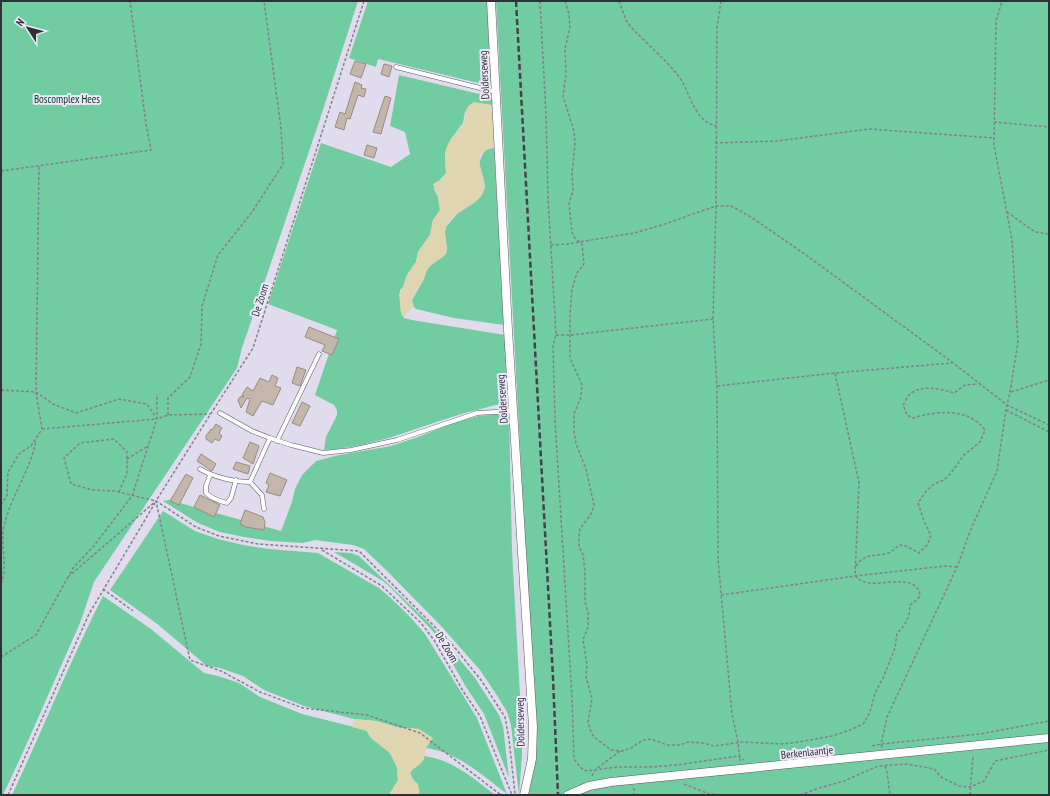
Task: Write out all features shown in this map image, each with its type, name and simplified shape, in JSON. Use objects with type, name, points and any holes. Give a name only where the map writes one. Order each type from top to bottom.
[{"type":"street","name":"Dolderseweg","points":[[491,1],[533,727],[532,759],[524,795]]},
{"type":"street","name":"Berkenlaantje","points":[[568,795],[588,786],[668,776],[973,747],[1049,738]]},
{"type":"lane","points":[[396,67],[496,92]]},
{"type":"lane","points":[[277,441],[319,354]]},
{"type":"lane","points":[[220,414],[252,431],[277,441],[323,453],[351,450],[397,440],[478,413],[514,411]]},
{"type":"lane","points":[[250,482],[270,438]]},
{"type":"lane","points":[[200,469],[210,475],[250,482],[262,495],[264,509]]},
{"type":"lane","points":[[210,475],[206,486],[206,493],[210,497],[227,503],[231,498],[236,480]]},
{"type":"path","points":[[1,171],[151,150],[146,124],[130,1]]},
{"type":"path","points":[[168,415],[168,398],[190,377],[201,344],[202,306],[218,254],[252,212],[283,164],[281,128],[264,1]]},
{"type":"path","name":"De Zoom","points":[[42,429],[157,419],[168,415],[210,414],[253,348],[364,1]]},
{"type":"path","points":[[540,1],[546,115],[550,245],[556,335],[553,346],[555,420],[572,698],[574,759],[581,768],[586,771],[618,767],[677,765],[738,756],[744,760],[750,759]]},
{"type":"path","points":[[565,1],[569,14],[570,27],[565,49],[566,74],[563,96],[574,131],[575,143],[572,173],[573,190],[569,204],[572,232],[574,237],[582,244],[584,264],[577,273],[572,289],[570,315],[570,358],[582,385],[581,397],[574,414],[574,430],[576,444],[586,469],[594,505],[592,514],[580,529],[579,536],[579,547],[583,554],[585,573],[584,602],[588,613],[588,627],[583,640],[587,665],[586,677],[592,699],[588,721],[594,737],[611,750],[620,751]]},
{"type":"path","points":[[619,1],[626,20],[630,26],[678,74],[684,84],[692,105],[702,120],[716,126]]},
{"type":"path","points":[[721,1],[717,27],[716,206],[713,319],[717,386],[718,559],[732,714],[738,742],[738,756],[742,770]]},
{"type":"path","points":[[890,795],[881,744],[887,717],[957,567],[971,529],[997,471],[1018,342],[1012,240],[994,145],[996,21],[1002,1]]},
{"type":"path","points":[[994,122],[1049,127]]},
{"type":"path","points":[[716,143],[777,141],[869,129],[994,138]]},
{"type":"path","points":[[1,505],[7,495],[8,472],[19,454],[31,446],[42,429],[36,392],[39,166]]},
{"type":"path","points":[[550,245],[634,233],[716,206],[730,206],[751,217],[952,362],[978,384],[1007,405],[1049,425]]},
{"type":"path","points":[[1007,212],[1035,232],[1049,234]]},
{"type":"path","points":[[556,335],[571,335],[713,319]]},
{"type":"path","points":[[717,386],[952,362]]},
{"type":"path","points":[[835,373],[859,483],[855,576]]},
{"type":"path","points":[[1010,392],[1049,380]]},
{"type":"path","points":[[855,567],[857,563],[871,555],[890,552],[900,545],[906,546],[919,553],[927,545],[931,536],[918,503],[926,490],[934,484],[944,480],[951,473],[964,454],[980,442],[985,430],[980,424],[963,414],[952,412],[926,414],[913,418],[907,415],[903,405],[909,395],[918,389],[939,389],[954,394],[965,385],[978,384]]},
{"type":"path","points":[[1,390],[36,392],[53,404],[76,413],[119,400],[147,404],[157,419]]},
{"type":"path","points":[[1,657],[36,635],[73,568],[93,547],[132,496],[157,419],[157,394]]},
{"type":"path","points":[[1006,410],[1049,432]]},
{"type":"path","points":[[119,492],[128,473],[128,452],[114,438],[80,443],[64,458],[71,484],[93,490],[119,492],[156,501]]},
{"type":"path","points":[[1,584],[4,575],[4,528],[12,500],[32,456],[36,439]]},
{"type":"path","points":[[128,459],[148,445]]},
{"type":"path","points":[[68,577],[156,501]]},
{"type":"path","points":[[8,795],[89,614],[156,501]]},
{"type":"path","points":[[156,501],[190,660],[221,672],[260,692],[303,708],[367,715],[420,733],[501,795]]},
{"type":"path","name":"De Zoom","points":[[512,795],[480,716],[463,691],[434,640],[421,623],[382,586],[320,548],[359,551],[451,643],[481,680],[505,717],[515,795]]},
{"type":"path","points":[[721,595],[855,576],[945,566],[957,567]]},
{"type":"path","points":[[594,770],[620,751],[630,748],[643,740],[651,739],[667,745],[680,745],[688,742],[703,743],[714,746],[738,742],[782,744],[832,736],[853,729],[864,723],[870,712],[875,693],[883,678],[895,648],[897,634],[905,624],[909,615],[910,605],[920,597],[920,594],[917,586],[910,583],[870,583],[855,576]]},
{"type":"path","points":[[103,589],[133,611]]},
{"type":"path","points":[[869,748],[881,744],[980,734],[1049,721]]},
{"type":"path","points":[[970,795],[973,747]]},
{"type":"path","points":[[800,795],[844,781],[878,766],[907,764],[934,769],[941,777],[959,786],[970,788],[984,781],[995,761],[1049,750]]},
{"type":"path","points":[[668,776],[709,794],[721,795]]},
{"type":"green space","name":"Boscomplex Hees","points":[[1,1],[358,1],[320,119],[242,348],[237,368],[94,582],[80,623],[3,795],[1,795]]},
{"type":"green space","points":[[368,1],[487,1],[491,86],[378,59],[376,67],[349,58]]},
{"type":"green space","points":[[496,1],[1049,1],[1049,795],[528,795],[535,726]]},
{"type":"green space","points":[[399,75],[492,97],[492,105],[481,104],[465,112],[463,123],[451,139],[445,153],[446,173],[434,189],[438,197],[440,210],[433,220],[430,235],[418,252],[416,262],[407,275],[403,287],[400,290],[401,313],[404,318],[412,320],[505,335],[508,402],[459,415],[373,442],[341,449],[324,450],[326,437],[337,415],[337,410],[334,405],[315,395],[337,330],[268,304],[321,143],[391,167],[410,154],[405,132],[390,126]]},
{"type":"green space","points":[[494,148],[504,325],[454,318],[416,309],[413,306],[412,300],[424,279],[425,272],[431,265],[446,254],[446,227],[456,215],[483,193],[485,187],[479,162],[487,149]]},
{"type":"green space","points":[[509,413],[512,551],[522,731],[519,795],[511,725],[507,712],[498,697],[480,670],[442,627],[364,549],[353,545],[315,540],[303,543],[270,541],[220,532],[198,523],[163,501],[169,500],[281,531],[292,502],[295,489],[302,475],[316,461],[391,446],[453,423],[478,416]]},
{"type":"green space","points":[[163,511],[195,531],[218,539],[269,549],[318,553],[379,588],[415,622],[425,634],[477,718],[507,794],[470,766],[449,754],[426,748],[412,728],[400,728],[376,721],[354,719],[304,706],[264,690],[243,676],[220,668],[207,666],[156,623],[110,590]]},
{"type":"green space","points":[[334,552],[351,553],[359,556],[431,625],[475,678],[499,715],[503,726],[509,778],[484,714],[466,687],[438,638],[431,629],[383,581]]},
{"type":"green space","points":[[103,596],[151,629],[204,673],[239,683],[260,697],[302,714],[366,730],[371,738],[390,753],[397,767],[398,780],[389,795],[12,795],[79,645]]},
{"type":"green space","points":[[424,756],[444,761],[471,776],[495,795],[419,795],[418,784],[414,781],[410,773],[424,759]]},
{"type":"sand","points":[[474,102],[492,105],[494,148],[485,151],[479,160],[485,187],[483,193],[477,201],[450,220],[445,230],[447,248],[445,254],[428,269],[412,300],[414,307],[403,317],[401,313],[399,294],[407,275],[416,262],[418,252],[430,235],[433,220],[440,210],[438,197],[433,184],[442,179],[446,173],[445,156],[448,143],[463,124],[466,109]]},
{"type":"sand","points":[[354,719],[376,721],[400,728],[419,729],[433,738],[426,748],[424,759],[410,773],[418,785],[419,795],[389,795],[398,780],[397,767],[390,753],[371,738],[367,731],[352,727]]},
{"type":"building","points":[[355,61],[366,64],[361,78],[350,74]]},
{"type":"building","points":[[384,64],[392,66],[389,77],[381,74]]},
{"type":"building","points":[[355,82],[362,85],[361,88],[366,89],[364,97],[358,95],[350,119],[347,118],[344,130],[335,127],[340,112],[345,114]]},
{"type":"building","points":[[385,96],[391,98],[381,134],[373,132]]},
{"type":"building","points":[[367,145],[377,148],[374,158],[364,155]]},
{"type":"building","points":[[309,327],[339,339],[332,355],[322,351],[325,345],[305,337]]},
{"type":"building","points":[[297,367],[306,370],[300,386],[292,383]]},
{"type":"building","points":[[272,375],[278,378],[275,386],[281,388],[273,405],[262,401],[253,416],[246,412],[250,399],[247,398],[241,408],[238,400],[240,397],[244,396],[242,395],[247,387],[253,391],[260,378],[269,382]]},
{"type":"building","points":[[302,402],[310,406],[300,426],[292,423]]},
{"type":"building","points":[[216,424],[222,428],[219,433],[222,436],[219,441],[215,439],[212,443],[206,439],[206,436]]},
{"type":"building","points":[[250,442],[259,446],[253,464],[243,458]]},
{"type":"building","points":[[201,454],[216,464],[212,471],[197,461]]},
{"type":"building","points":[[236,462],[250,466],[248,474],[233,469]]},
{"type":"building","points":[[270,473],[287,480],[280,496],[266,492],[269,485],[266,483]]},
{"type":"building","points":[[186,474],[193,478],[179,505],[170,501]]},
{"type":"building","points":[[200,495],[220,505],[214,517],[194,507]]},
{"type":"building","points":[[245,510],[263,517],[265,522],[264,530],[246,527],[240,524]]},
{"type":"railway","points":[[516,1],[558,795]]}]
